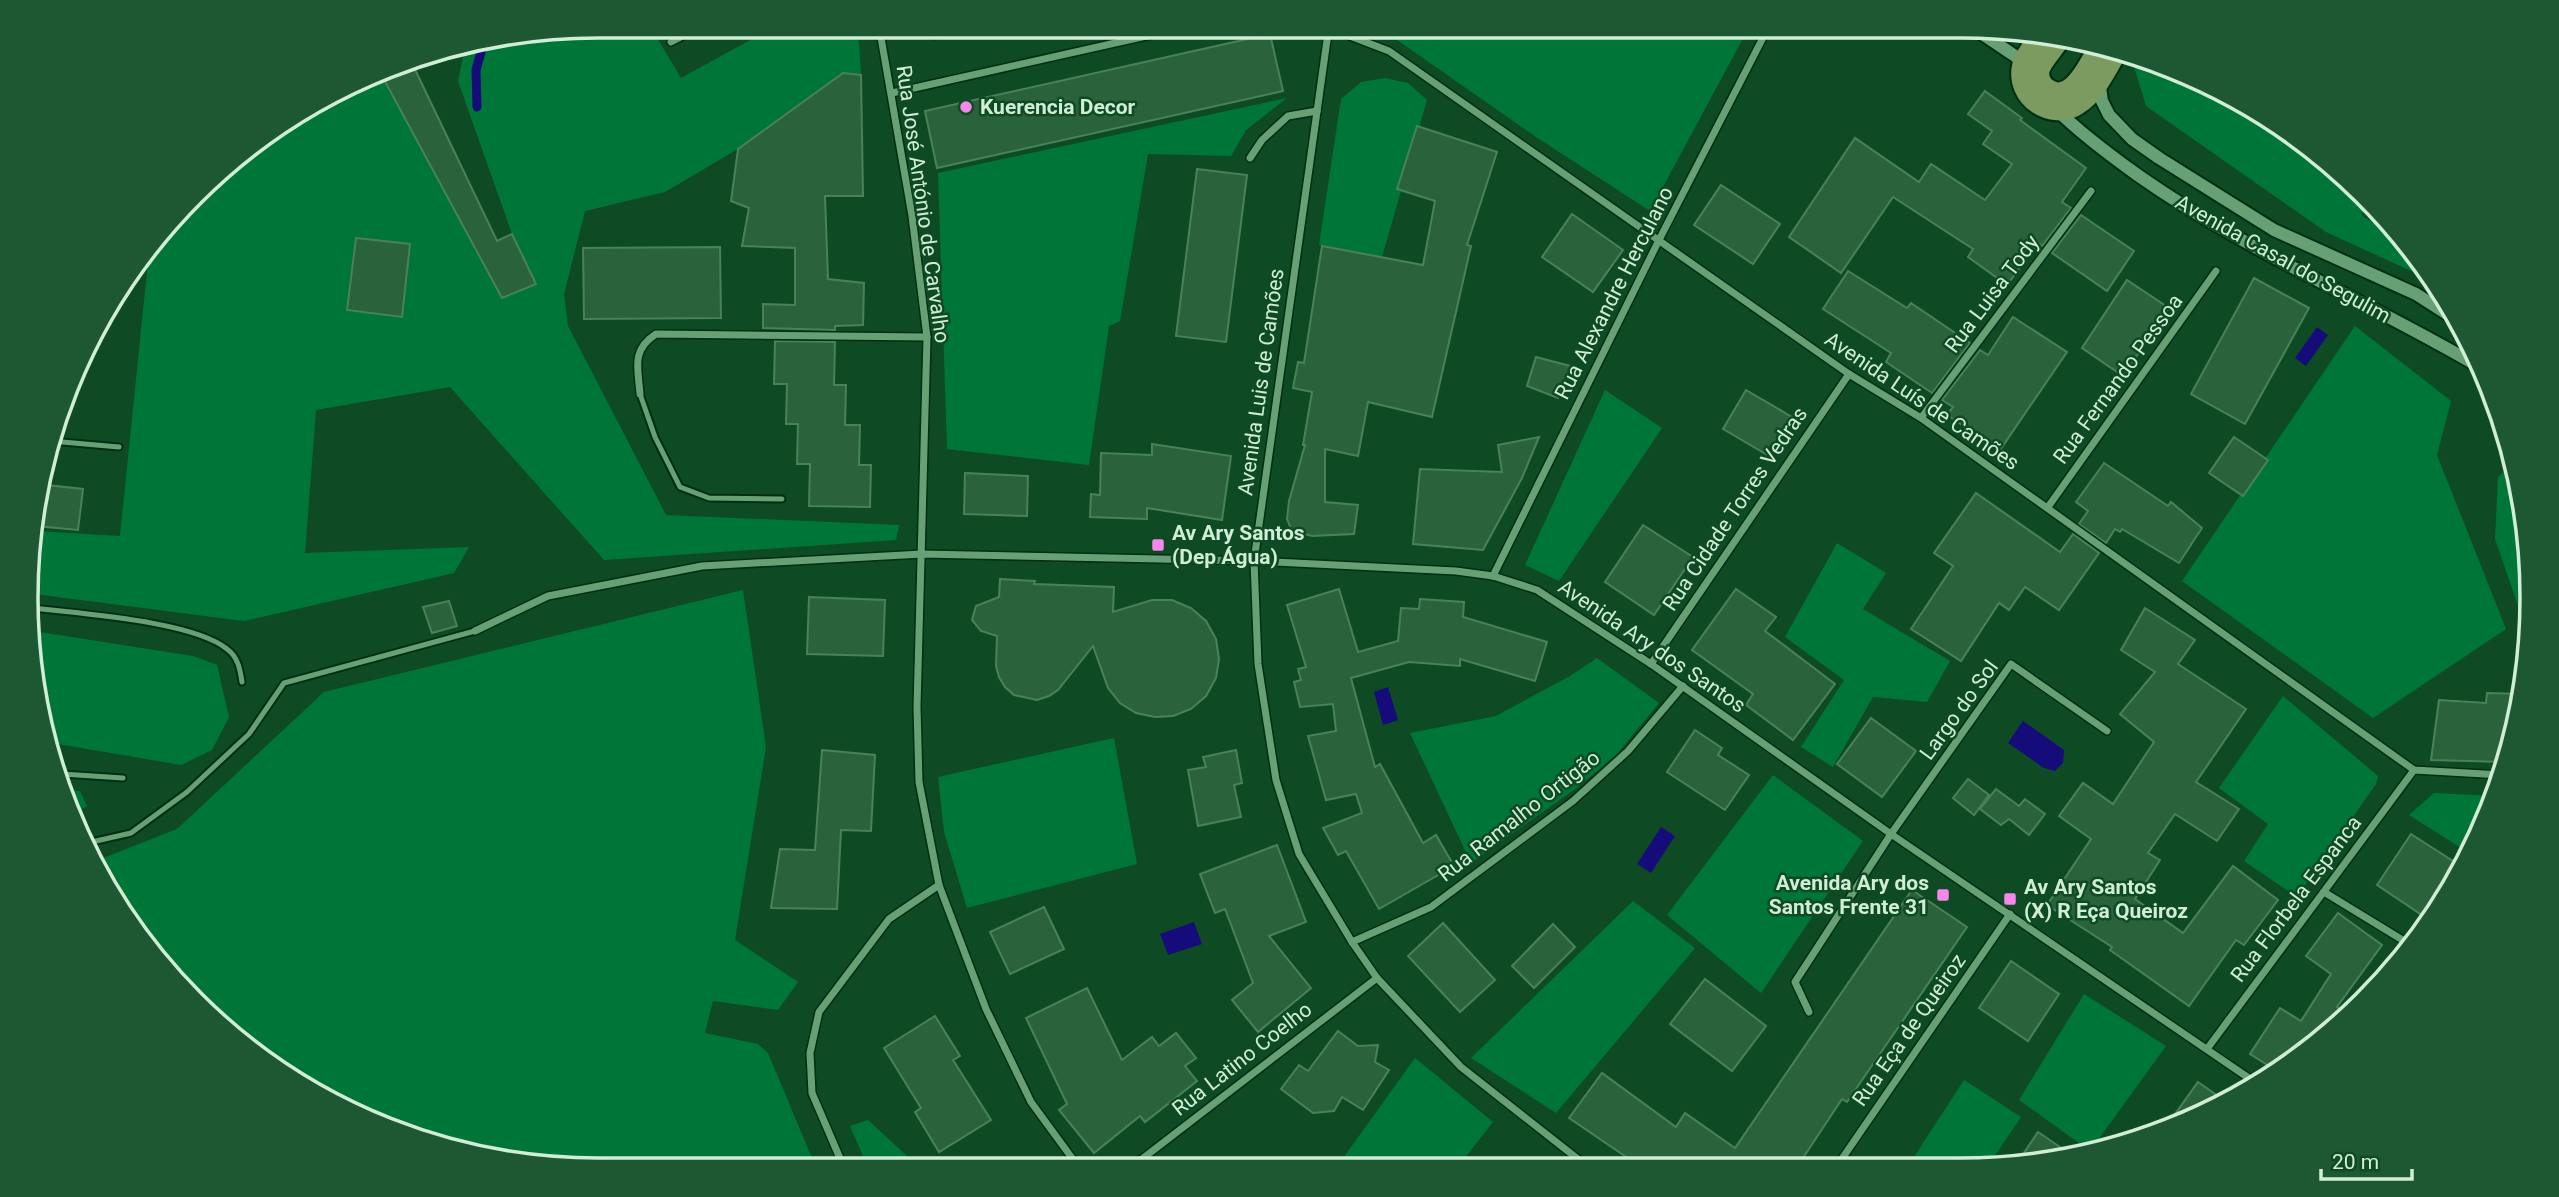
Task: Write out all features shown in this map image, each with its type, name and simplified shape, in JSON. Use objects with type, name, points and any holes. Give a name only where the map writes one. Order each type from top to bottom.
[{"type":"main road","points":[[2031,67],[2046,45]]},
{"type":"main road","points":[[2049,102],[2063,102],[2073,98],[2083,89],[2104,58]]},
{"type":"main road","name":"Avenida Casal do Segulim","points":[[2031,67],[2033,83],[2038,93],[2049,102]]},
{"type":"street","points":[[671,42],[679,38]]},
{"type":"street","name":"Rua José António de Carvalho","points":[[881,38],[912,216],[927,337],[917,707],[919,782],[939,885],[986,1009],[1031,1102],[1072,1158]]},
{"type":"street","points":[[892,93],[1137,38]]},
{"type":"street","name":"Avenida Luis de Camões","points":[[1327,38],[1254,561],[1258,664],[1276,780],[1299,854],[1377,978],[1461,1067],[1577,1158]]},
{"type":"street","name":"Avenida Luís de Camões","points":[[1356,38],[1389,51],[1849,374],[1921,418],[2414,770]]},
{"type":"street","name":"Rua Alexandre Herculano","points":[[1493,576],[1659,240],[1763,38]]},
{"type":"street","points":[[1991,40],[2031,67]]},
{"type":"street","name":"Avenida Casal do Segulim","points":[[2104,58],[2100,91],[2109,115],[2132,139],[2274,230],[2416,294],[2439,309]]},
{"type":"street","name":"Avenida Casal do Segulim","points":[[2049,102],[2116,159],[2237,239],[2467,359]]},
{"type":"street","points":[[1250,158],[1262,140],[1288,116],[1317,111]]},
{"type":"street","name":"Rua Luisa Tody","points":[[1921,418],[2091,191]]},
{"type":"street","name":"Rua Fernando Pessoa","points":[[2048,507],[2216,271]]},
{"type":"street","points":[[639,394],[637,359],[643,343],[656,334],[927,337]]},
{"type":"street","name":"Rua Cidade Torres Vedras","points":[[1651,664],[1849,374]]},
{"type":"street","name":"Avenida Ary dos Santos","points":[[475,631],[548,596],[702,566],[922,554],[1254,561],[1456,571],[1493,576],[1537,590],[1651,664],[1891,834],[2249,1078]]},
{"type":"street","name":"Largo do Sol","points":[[1891,834],[2011,664],[2107,731]]},
{"type":"street","name":"Rua Ramalho Ortigão","points":[[1352,942],[1431,907],[1573,801],[1628,751],[1683,686]]},
{"type":"street","points":[[2414,770],[2492,774]]},
{"type":"street","name":"Rua Florbela Espanca","points":[[2207,1049],[2414,770]]},
{"type":"street","points":[[1809,1012],[1795,982],[1891,834]]},
{"type":"street","points":[[840,1158],[812,1093],[810,1053],[819,1012],[889,919],[939,885]]},
{"type":"street","points":[[2323,892],[2404,941]]},
{"type":"street","name":"Rua Eça de Queiroz","points":[[1843,1158],[2010,914]]},
{"type":"street","name":"Rua Latino Coelho","points":[[1143,1158],[1377,978]]},
{"type":"lane","points":[[639,394],[655,437],[680,487],[709,498],[782,499]]},
{"type":"lane","points":[[61,442],[119,447]]},
{"type":"lane","points":[[39,609],[194,632],[228,649],[240,665],[242,682]]},
{"type":"lane","points":[[94,841],[131,833],[187,792],[249,734],[284,683],[475,631]]},
{"type":"lane","points":[[67,774],[123,778]]},
{"type":"green space","points":[[598,38],[657,38],[681,78],[754,38],[857,38],[861,75],[843,73],[738,149],[665,192],[585,211],[564,294],[568,326],[666,515],[899,525],[896,540],[604,560],[450,387],[316,410],[305,553],[469,547],[454,573],[244,621],[38,595],[42,531],[120,536],[147,267],[177,229],[229,177],[287,133],[351,96],[385,81],[502,297],[536,284],[512,234],[458,81],[463,56],[525,43]]},
{"type":"green space","points":[[1394,38],[1743,38],[1650,211],[1536,137]]},
{"type":"green space","points":[[2134,66],[2208,96],[2272,133],[2330,177],[2364,211],[2361,215],[2382,229],[2416,273],[2326,232],[2146,106]]},
{"type":"green space","points":[[1385,78],[1408,83],[1427,100],[1382,257],[1319,245],[1341,99],[1361,82]]},
{"type":"green space","points":[[1287,98],[1246,130],[1231,156],[1148,154],[1120,321],[1109,326],[1089,465],[947,449],[938,173]]},
{"type":"green space","points":[[2355,326],[2451,401],[2437,455],[2506,629],[2373,718],[2182,581]]},
{"type":"green space","points":[[1605,390],[1662,428],[1559,581],[1525,565]]},
{"type":"green space","points":[[2505,471],[2516,525],[2520,610],[2495,539],[2498,477]]},
{"type":"green space","points":[[1837,543],[1886,573],[1863,609],[1950,661],[1927,702],[1873,697],[1833,767],[1801,747],[1844,680],[1785,637]]},
{"type":"green space","points":[[743,590],[766,747],[735,940],[798,982],[778,1010],[713,1001],[705,1033],[758,1044],[768,1053],[812,1158],[562,1157],[489,1148],[418,1129],[351,1101],[287,1064],[229,1020],[177,968],[154,939],[133,910],[103,858],[177,829],[324,692]]},
{"type":"green space","points":[[40,632],[193,656],[217,665],[229,717],[212,750],[181,765],[58,744],[43,672]]},
{"type":"green space","points":[[1597,658],[1659,703],[1617,754],[1578,787],[1471,863],[1410,733],[1496,716],[1570,676]]},
{"type":"green space","points":[[2283,696],[2378,776],[2376,784],[2297,897],[2244,861],[2268,824],[2219,788]]},
{"type":"green space","points":[[1114,738],[1137,864],[967,908],[944,832],[938,777]]},
{"type":"green space","points":[[1773,775],[1863,841],[1761,993],[1667,915]]},
{"type":"green space","points":[[72,790],[80,791],[87,806],[80,810]]},
{"type":"green space","points":[[2434,793],[2485,795],[2462,848],[2409,815]]},
{"type":"green space","points":[[1633,901],[1695,948],[1556,1113],[1471,1058]]},
{"type":"green space","points":[[2084,994],[2166,1046],[2097,1141],[2082,1145],[2019,1100]]},
{"type":"green space","points":[[1415,1058],[1493,1122],[1465,1158],[1343,1158]]},
{"type":"green space","points":[[1964,1080],[2021,1117],[1994,1157],[1914,1157]]},
{"type":"green space","points":[[868,1120],[909,1158],[864,1158],[850,1126]]},
{"type":"shaded area","points":[[2317,327],[2328,335],[2306,366],[2295,358]]},
{"type":"shaded area","points":[[1388,687],[1398,720],[1383,725],[1374,692]]},
{"type":"shaded area","points":[[2023,721],[2064,750],[2063,763],[2055,771],[2044,768],[2008,743]]},
{"type":"shaded area","points":[[1661,827],[1675,836],[1651,873],[1637,864]]},
{"type":"shaded area","points":[[1194,922],[1202,944],[1168,955],[1160,934]]},
{"type":"building","points":[[1252,38],[1271,38],[1283,91],[937,168],[925,111]]},
{"type":"building","points":[[415,69],[497,241],[512,234],[536,284],[502,298],[385,81]]},
{"type":"building","points":[[843,73],[861,75],[863,196],[825,196],[828,279],[864,283],[863,325],[835,326],[835,330],[763,328],[763,304],[795,305],[795,248],[742,246],[749,208],[731,201],[738,149]]},
{"type":"building","points":[[1985,91],[2086,168],[2062,202],[2071,208],[2042,246],[2038,243],[2007,285],[1968,257],[1973,249],[1893,197],[1841,273],[1789,237],[1855,138],[1919,182],[1931,164],[1985,200],[2012,164],[1983,144],[1992,131],[1968,114]]},
{"type":"building","points":[[1417,126],[1497,152],[1467,245],[1471,246],[1432,417],[1368,402],[1358,456],[1325,449],[1325,502],[1358,505],[1354,534],[1312,536],[1292,531],[1287,519],[1289,501],[1305,445],[1312,392],[1293,388],[1298,362],[1304,363],[1322,246],[1423,265],[1435,201],[1397,189]]},
{"type":"building","points":[[1197,169],[1247,175],[1226,342],[1176,336]]},
{"type":"building","points":[[1721,185],[1780,224],[1753,264],[1694,225]]},
{"type":"building","points":[[1572,214],[1623,250],[1593,292],[1542,257]]},
{"type":"building","points":[[2081,215],[2134,251],[2107,291],[2052,253]]},
{"type":"building","points":[[356,238],[410,244],[402,317],[347,310]]},
{"type":"building","points":[[720,247],[721,318],[584,319],[583,248]]},
{"type":"building","points":[[1848,271],[1907,308],[1911,303],[1970,343],[1932,393],[1886,362],[1891,353],[1823,309]]},
{"type":"building","points":[[2254,278],[2309,308],[2245,424],[2191,394]]},
{"type":"building","points":[[2127,280],[2169,308],[2123,376],[2082,348]]},
{"type":"building","points":[[2013,317],[2067,352],[2000,450],[1947,415],[1953,407],[1942,400],[1980,350],[1988,355]]},
{"type":"building","points":[[775,341],[835,342],[834,385],[846,385],[845,425],[860,425],[859,465],[871,465],[870,507],[809,506],[810,464],[797,464],[798,424],[786,424],[787,384],[774,384]]},
{"type":"building","points":[[1536,357],[1574,367],[1558,398],[1527,386]]},
{"type":"building","points":[[1746,390],[1792,417],[1769,456],[1723,429]]},
{"type":"building","points":[[1539,437],[1522,478],[1483,550],[1413,544],[1420,469],[1502,472],[1498,445]]},
{"type":"building","points":[[2234,437],[2268,460],[2243,496],[2209,473]]},
{"type":"building","points":[[1152,444],[1231,456],[1222,520],[1147,508],[1147,519],[1090,517],[1091,494],[1100,495],[1101,453],[1152,455]]},
{"type":"building","points":[[2104,463],[2168,506],[2171,502],[2202,528],[2179,563],[2122,529],[2120,532],[2115,529],[2106,543],[2079,524],[2088,511],[2076,502]]},
{"type":"building","points":[[965,473],[1028,476],[1027,516],[964,514]]},
{"type":"building","points":[[50,485],[83,489],[78,530],[43,527]]},
{"type":"building","points":[[1976,493],[2060,552],[2073,534],[2099,553],[2059,610],[2025,587],[2009,610],[1999,603],[1961,661],[1911,629],[1953,566],[1934,553]]},
{"type":"building","points":[[1643,525],[1693,557],[1654,615],[1605,582]]},
{"type":"building","points":[[1000,579],[1035,581],[1034,584],[1114,587],[1113,612],[1152,600],[1172,600],[1191,608],[1206,621],[1216,639],[1219,659],[1216,678],[1206,696],[1191,709],[1173,716],[1155,717],[1136,713],[1120,703],[1108,688],[1093,646],[1058,690],[1049,696],[1037,700],[1014,695],[999,677],[996,666],[997,636],[981,631],[972,620],[976,606],[999,597]]},
{"type":"building","points":[[1339,589],[1358,652],[1398,641],[1401,608],[1419,609],[1420,599],[1464,602],[1463,617],[1547,642],[1535,681],[1460,659],[1460,666],[1409,662],[1351,678],[1375,767],[1380,764],[1423,843],[1436,835],[1454,866],[1379,909],[1346,851],[1338,855],[1323,828],[1362,813],[1356,794],[1326,800],[1308,736],[1336,731],[1333,704],[1300,707],[1294,682],[1301,680],[1298,669],[1306,667],[1287,605]]},
{"type":"building","points":[[1736,589],[1776,617],[1765,631],[1835,684],[1793,740],[1746,705],[1753,694],[1692,650]]},
{"type":"building","points":[[809,597],[885,600],[883,656],[807,654]]},
{"type":"building","points":[[449,601],[457,626],[432,633],[423,607]]},
{"type":"building","points":[[2145,608],[2195,640],[2178,664],[2246,709],[2196,782],[2239,809],[2217,841],[2175,814],[2148,853],[2160,860],[2135,899],[2183,933],[2233,866],[2278,900],[2244,945],[2236,940],[2189,1006],[2110,950],[2112,947],[2047,905],[2091,839],[2059,816],[2083,783],[2113,804],[2154,742],[2120,714],[2155,672],[2121,650]]},
{"type":"building","points":[[2487,693],[2512,694],[2496,762],[2431,760],[2439,700],[2486,703]]},
{"type":"building","points":[[1871,718],[1916,751],[1882,797],[1837,764]]},
{"type":"building","points":[[1695,730],[1722,748],[1718,755],[1749,775],[1725,810],[1667,772]]},
{"type":"building","points":[[822,750],[875,755],[871,831],[841,830],[837,909],[771,908],[780,849],[815,850]]},
{"type":"building","points":[[1236,750],[1242,783],[1234,785],[1241,817],[1198,826],[1188,770],[1206,767],[1203,757]]},
{"type":"building","points":[[1968,779],[1989,795],[1974,815],[1953,798]]},
{"type":"building","points":[[1996,789],[2019,806],[2025,799],[2045,814],[2029,835],[2009,819],[2001,825],[1980,809]]},
{"type":"building","points":[[2411,834],[2454,862],[2422,915],[2377,885]]},
{"type":"building","points":[[1277,845],[1306,922],[1269,936],[1311,988],[1258,1032],[1232,1000],[1253,983],[1225,909],[1215,913],[1200,874]]},
{"type":"building","points":[[1912,890],[1967,927],[1847,1102],[1842,1099],[1803,1158],[1628,1158],[1569,1118],[1602,1073],[1676,1127],[1685,1113],[1735,1148]]},
{"type":"building","points":[[1044,907],[1064,949],[1010,974],[990,932]]},
{"type":"building","points":[[2338,913],[2382,945],[2337,1007],[2341,1009],[2269,1066],[2250,1054],[2280,1008],[2301,1021],[2331,974],[2306,956]]},
{"type":"building","points":[[1443,923],[1495,980],[1460,1012],[1408,956]]},
{"type":"building","points":[[1553,924],[1575,947],[1534,988],[1512,966]]},
{"type":"building","points":[[2011,961],[2059,994],[2028,1041],[1979,1008]]},
{"type":"building","points":[[1705,979],[1766,1026],[1732,1071],[1670,1024]]},
{"type":"building","points":[[1087,988],[1122,1060],[1152,1037],[1159,1046],[1176,1033],[1196,1058],[1185,1066],[1197,1081],[1145,1122],[1140,1116],[1094,1153],[1059,1110],[1067,1104],[1026,1018]]},
{"type":"building","points":[[935,1016],[960,1056],[953,1060],[991,1120],[939,1152],[915,1112],[921,1108],[884,1048]]},
{"type":"building","points":[[1338,1031],[1358,1046],[1378,1045],[1375,1062],[1389,1070],[1363,1110],[1342,1097],[1334,1111],[1313,1113],[1281,1089],[1299,1065],[1308,1071]]},
{"type":"building","points":[[2198,1082],[2217,1096],[2208,1101],[2173,1117]]},
{"type":"building","points":[[2038,1132],[2063,1149],[2034,1154],[2022,1155]]},
{"type":"waterway","points":[[477,107],[476,70],[481,51]]},
{"type":"place","name":"Kuerencia Decor","points":[[966,107]]},
{"type":"place","name":"Av Ary Santos (Dep Água)","points":[[1158,545]]},
{"type":"place","name":"Avenida Ary dos Santos Frente 31","points":[[1943,895]]},
{"type":"place","name":"Av Ary Santos (X) R Eça Queiroz","points":[[2010,899]]}]
